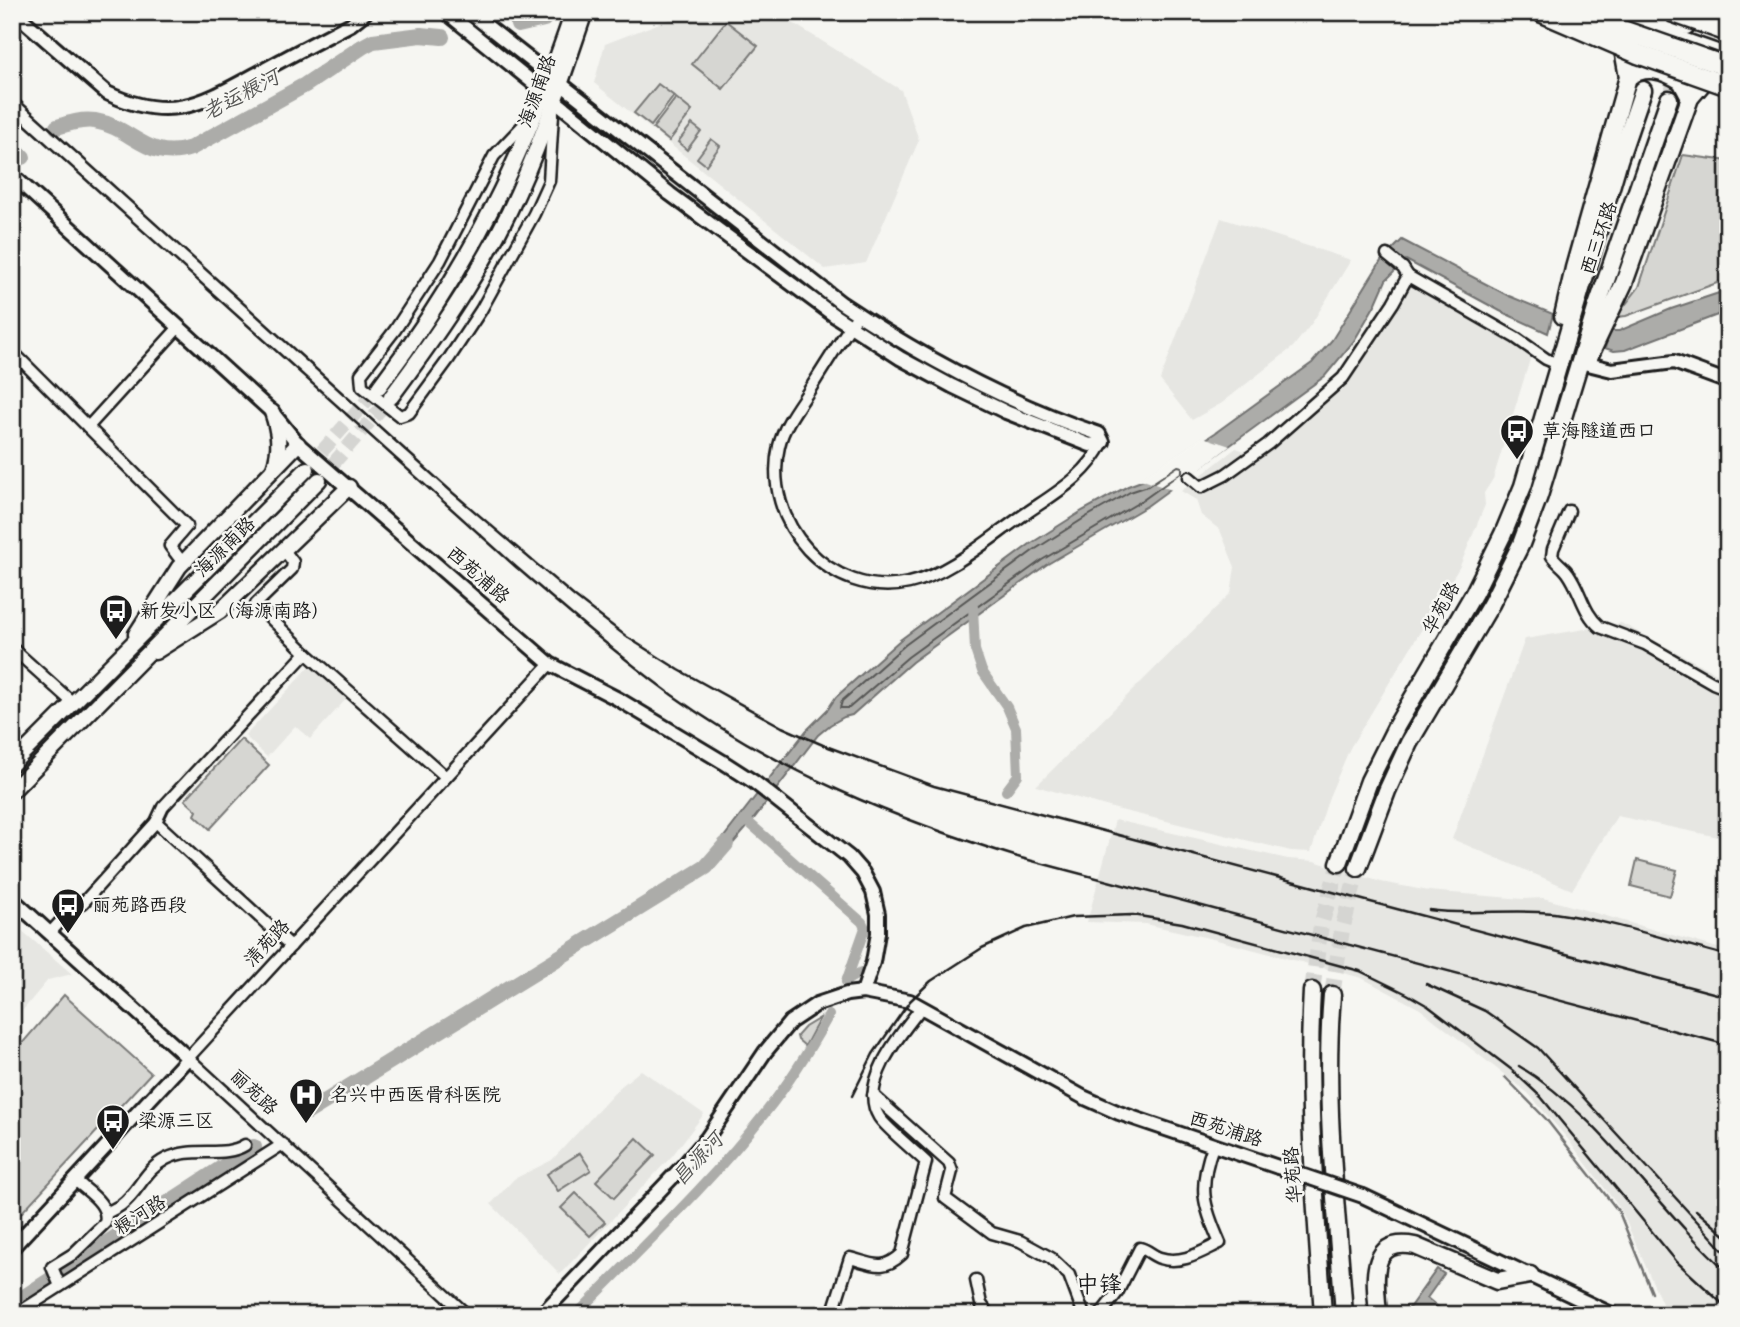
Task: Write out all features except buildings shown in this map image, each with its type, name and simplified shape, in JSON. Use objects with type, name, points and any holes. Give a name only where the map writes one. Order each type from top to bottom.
[{"type":"highway","points":[[1540,12],[1638,54],[1728,86]]},
{"type":"highway","points":[[1571,12],[1728,68]]},
{"type":"highway","points":[[1676,18],[1728,32]]},
{"type":"main road","name":"海源南路","points":[[391,397],[447,320],[486,255],[526,173],[573,12]]},
{"type":"main road","name":"海源南路","points":[[555,80],[585,12]]},
{"type":"main road","points":[[1646,12],[1676,18],[1728,41]]},
{"type":"main road","points":[[1603,13],[1728,57]]},
{"type":"main road","points":[[1603,13],[1623,52],[1628,77]]},
{"type":"main road","points":[[1558,364],[1560,331],[1574,268],[1628,77],[1667,35],[1676,18]]},
{"type":"main road","points":[[1358,868],[1387,791],[1409,743],[1491,604],[1521,544],[1571,392],[1624,283],[1690,98],[1692,79],[1686,42],[1676,18]]},
{"type":"main road","points":[[1690,98],[1708,76],[1728,62]]},
{"type":"main road","points":[[1628,77],[1638,70],[1656,70],[1681,81],[1690,98]]},
{"type":"main road","name":"西三环路","points":[[1558,364],[1619,160],[1643,90]]},
{"type":"main road","name":"海源南路","points":[[379,387],[434,311],[475,243],[539,109],[550,95]]},
{"type":"main road","name":"西三环路","points":[[1583,363],[1596,309],[1670,99]]},
{"type":"main road","name":"华苑路","points":[[1339,863],[1369,781],[1503,534],[1540,436],[1558,364]]},
{"type":"main road","points":[[272,412],[279,438],[278,458],[274,468]]},
{"type":"main road","points":[[128,661],[170,579],[298,444]]},
{"type":"main road","name":"海源南路","points":[[12,791],[307,468]]},
{"type":"main road","name":"海源南路","points":[[12,764],[73,703],[128,661],[319,480]]},
{"type":"main road","points":[[128,661],[220,611],[349,487]]},
{"type":"main road","name":"华苑路","points":[[1312,991],[1310,1102],[1323,1315]]},
{"type":"main road","points":[[1332,995],[1328,1038],[1329,1105],[1344,1315]]},
{"type":"main road","points":[[1378,1315],[1375,1269],[1381,1254],[1402,1244],[1415,1246],[1497,1281],[1530,1275]]},
{"type":"street","points":[[14,12],[107,93],[125,102],[167,109],[206,102],[351,24],[366,12]]},
{"type":"street","points":[[446,12],[670,194],[926,372],[1006,412],[1090,445],[1103,442]]},
{"type":"street","points":[[469,12],[811,281],[854,320]]},
{"type":"street","points":[[539,109],[494,156],[440,261],[395,330],[361,374],[362,386],[400,416],[409,413],[460,343],[501,277],[534,214],[549,181],[550,95]]},
{"type":"street","name":"西苑浦路","points":[[12,175],[272,412],[298,444],[550,664],[618,699],[754,782],[849,857],[863,873],[873,892],[878,914],[878,933],[863,992],[915,1004],[1083,1097],[1119,1113],[1363,1196],[1613,1315]]},
{"type":"street","points":[[1387,255],[1406,272],[1558,364]]},
{"type":"street","points":[[1189,477],[1201,487],[1225,475],[1268,444],[1343,378],[1393,303],[1406,272]]},
{"type":"street","points":[[854,320],[788,422],[779,446],[776,468],[777,491],[791,530],[801,545],[818,561],[838,573],[859,582],[892,585],[933,576],[1073,481],[1095,458],[1103,442]]},
{"type":"street","points":[[88,427],[179,327]]},
{"type":"street","points":[[12,351],[187,526],[170,546],[183,563]]},
{"type":"street","points":[[1583,363],[1612,370],[1674,362],[1728,382]]},
{"type":"street","points":[[1569,512],[1552,556],[1568,573],[1595,623],[1646,644],[1728,689]]},
{"type":"street","points":[[284,550],[292,559],[292,569],[256,604],[306,653],[446,777]]},
{"type":"street","points":[[12,648],[73,703]]},
{"type":"street","points":[[50,933],[71,910],[83,903],[156,822],[163,807],[306,653]]},
{"type":"street","name":"清苑路","points":[[12,1248],[550,664]]},
{"type":"street","points":[[156,822],[291,946]]},
{"type":"street","name":"丽苑路","points":[[12,899],[467,1315]]},
{"type":"street","points":[[541,1315],[707,1138],[765,1052],[790,1022],[817,1004],[847,994],[863,992]]},
{"type":"street","points":[[832,1315],[850,1258],[884,1267],[892,1264],[902,1254],[926,1162],[879,1117],[872,1094],[874,1081],[915,1004]]},
{"type":"street","points":[[872,1094],[948,1163],[952,1171],[945,1198],[992,1233],[1020,1241],[1051,1258],[1069,1275],[1084,1315]]},
{"type":"street","name":"粮河路","points":[[15,1315],[283,1144]]},
{"type":"street","points":[[107,1213],[122,1205],[156,1164],[169,1157],[206,1150],[233,1152],[245,1145]]},
{"type":"street","points":[[1100,1315],[1117,1293],[1140,1248],[1158,1258],[1173,1260],[1187,1258],[1220,1243],[1206,1213],[1203,1184],[1205,1166],[1213,1146]]},
{"type":"street","points":[[60,1286],[52,1267],[73,1254],[105,1223],[107,1213],[75,1180]]},
{"type":"street","points":[[73,1254],[80,1273]]},
{"type":"street","points":[[976,1280],[981,1304],[989,1315]]},
{"type":"shaded area","points":[[688,12],[775,12],[901,90],[919,140],[866,263],[825,269],[594,83],[605,44]]},
{"type":"shaded area","points":[[726,21],[758,46],[723,89],[692,64]]},
{"type":"shaded area","points":[[658,84],[674,96],[651,126],[634,113]]},
{"type":"shaded area","points":[[676,98],[692,111],[669,141],[653,128]]},
{"type":"shaded area","points":[[692,124],[701,131],[687,150],[678,142]]},
{"type":"shaded area","points":[[711,139],[720,146],[706,165],[697,158]]},
{"type":"shaded area","points":[[1683,155],[1728,161],[1728,279],[1626,316],[1616,317],[1639,287]]},
{"type":"shaded area","points":[[1221,218],[1351,260],[1312,323],[1293,347],[1222,403],[1192,420],[1160,380]]},
{"type":"shaded area","points":[[1404,283],[1420,286],[1515,340],[1532,353],[1493,479],[1484,493],[1485,505],[1460,566],[1350,748],[1329,797],[1311,852],[1291,851],[1116,809],[1036,786],[1231,593],[1235,567],[1220,530],[1201,515],[1196,500],[1181,491],[1236,448],[1256,455],[1340,381]]},
{"type":"shaded area","points":[[1621,623],[1728,679],[1728,839],[1617,816],[1572,890],[1452,839],[1525,639]]},
{"type":"shaded area","points":[[312,664],[348,697],[310,739],[295,726],[267,757],[245,736]]},
{"type":"shaded area","points":[[241,739],[269,765],[210,829],[195,815],[197,811],[185,800]]},
{"type":"shaded area","points":[[1115,820],[1288,859],[1314,861],[1381,882],[1429,891],[1523,899],[1543,898],[1728,951],[1728,1315],[1667,1315],[1621,1210],[1567,1138],[1528,1093],[1420,1009],[1362,978],[1213,939],[1146,924],[1087,922]]},
{"type":"shaded area","points":[[1637,860],[1677,870],[1670,896],[1631,886]]},
{"type":"shaded area","points":[[12,922],[72,974],[48,980],[12,1023]]},
{"type":"shaded area","points":[[64,995],[151,1073],[12,1223],[12,1055]]},
{"type":"shaded area","points":[[820,1018],[805,1046],[797,1036],[805,1027]]},
{"type":"shaded area","points":[[641,1070],[704,1114],[672,1156],[560,1274],[491,1204],[514,1179],[552,1160],[620,1087]]},
{"type":"shaded area","points":[[637,1138],[655,1155],[614,1198],[596,1181]]},
{"type":"shaded area","points":[[580,1153],[591,1170],[558,1191],[547,1174]]},
{"type":"shaded area","points":[[576,1193],[605,1222],[590,1236],[561,1208]]},
{"type":"water","points":[[1402,240],[1509,296],[1553,314],[1548,333],[1500,311],[1406,260],[1386,280],[1354,341],[1325,376],[1147,506],[1046,565],[912,662],[852,715],[830,725],[818,735],[718,861],[710,855],[806,731],[836,697],[900,640],[1030,544],[1082,511],[1144,480],[1312,363],[1332,340],[1381,261]]},
{"type":"water","points":[[1728,290],[1728,311],[1625,350],[1605,348],[1610,331],[1619,331],[1671,309]]},
{"type":"water","points":[[1437,1269],[1444,1274],[1427,1298],[1448,1315],[1404,1315]]},
{"type":"pier","points":[[1203,437],[1230,446],[1172,490],[1140,479]]},
{"type":"waterway","name":"老运粮河","points":[[518,25],[544,19]]},
{"type":"waterway","name":"老运粮河","points":[[57,127],[80,121],[95,121],[108,124],[151,148],[163,151],[191,148],[305,85],[373,41],[421,35],[442,37]]},
{"type":"waterway","name":"老运粮河","points":[[12,148],[23,157]]},
{"type":"waterway","points":[[973,607],[975,650],[982,671],[1007,707],[1016,728],[1018,775],[1006,791]]},
{"type":"waterway","name":"昌源河","points":[[747,821],[862,922],[865,928],[846,982]]},
{"type":"waterway","points":[[308,1112],[706,867],[726,844]]},
{"type":"waterway","points":[[846,981],[861,972]]},
{"type":"waterway","name":"昌源河","points":[[576,1315],[743,1140],[791,1077],[829,1015]]},
{"type":"waterway","points":[[1505,1077],[1546,1119],[1619,1212],[1652,1293]]},
{"type":"waterway","points":[[12,1305],[254,1147]]},
{"type":"tunnel","points":[[1669,99],[1703,12]]},
{"type":"tunnel","points":[[308,467],[379,387]]},
{"type":"tunnel","points":[[319,480],[391,397]]},
{"type":"tunnel","points":[[1312,991],[1321,925],[1339,863]]},
{"type":"tunnel","points":[[1332,995],[1342,930],[1358,868]]},
{"type":"railway","points":[[12,94],[453,493],[575,597],[627,637],[679,670],[782,727],[934,786],[1728,997]]},
{"type":"railway","points":[[12,113],[516,567],[612,649],[712,722],[796,770],[884,810],[1021,858],[1728,1045]]},
{"type":"railway","points":[[1429,910],[1554,913],[1620,926],[1728,956]]},
{"type":"railway","points":[[852,1096],[873,1054],[910,1001],[931,981],[982,948],[1026,928],[1073,917],[1133,915],[1182,923],[1360,971],[1428,1006],[1512,1070],[1541,1097],[1677,1262],[1728,1309]]},
{"type":"railway","points":[[1426,984],[1485,1011],[1538,1048],[1728,1255]]},
{"type":"railway","points":[[1519,1066],[1549,1087],[1603,1136],[1676,1220],[1728,1272]]},
{"type":"railway","points":[[1696,1210],[1728,1238]]},
{"type":"place","name":"草海隧道西口","points":[[1517,461]]},
{"type":"place","name":"新发小区（海源南路）","points":[[116,641]]},
{"type":"place","name":"丽苑路西段","points":[[68,935]]},
{"type":"place","name":"名兴中西医骨科医院","points":[[306,1125]]},
{"type":"place","name":"梁源三区","points":[[113,1151]]},
{"type":"district","name":"中锋","points":[[1099,1284]]}]
